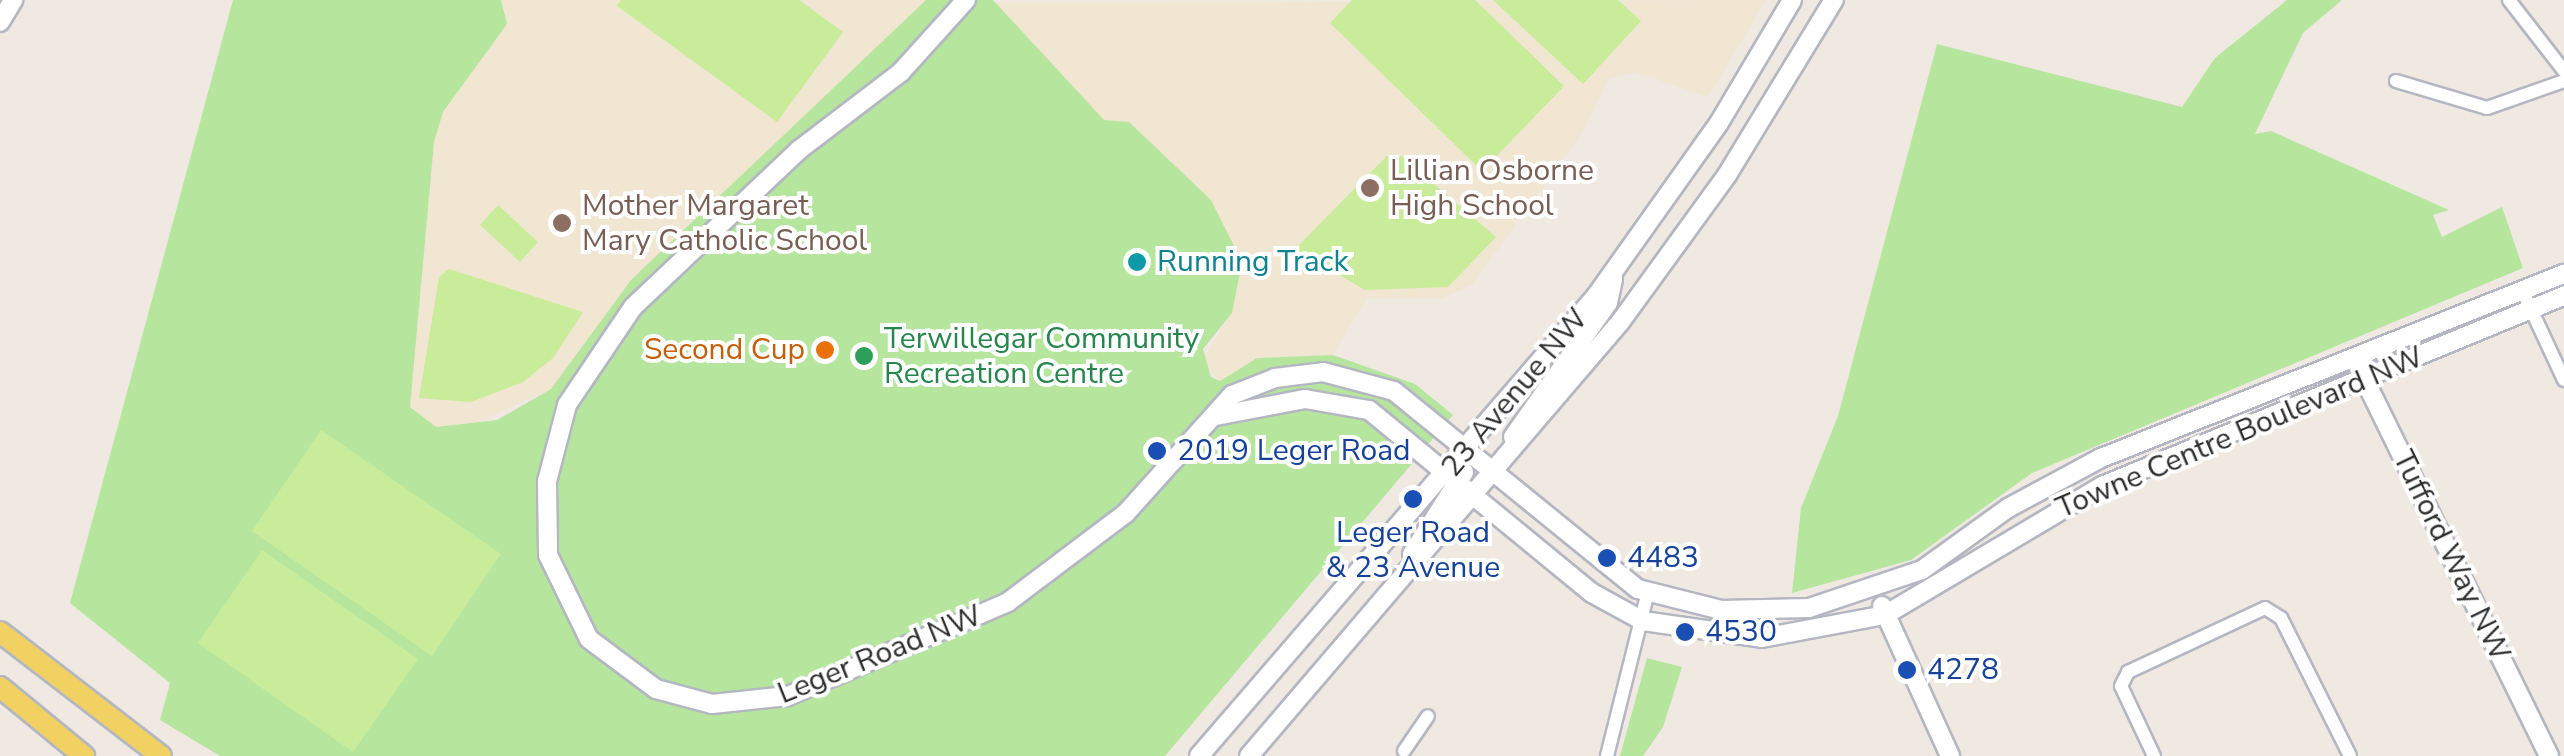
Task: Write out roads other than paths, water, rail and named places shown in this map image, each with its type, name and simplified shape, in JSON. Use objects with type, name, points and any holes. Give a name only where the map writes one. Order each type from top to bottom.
[{"type":"main road","points":[[0,632],[161,756]]},
{"type":"main road","points":[[0,686],[84,756]]},
{"type":"street","points":[[0,22],[13,0]]},
{"type":"street","name":"Leger Road NW","points":[[966,0],[902,72],[798,150],[654,288],[590,361],[558,430],[545,504],[548,555],[575,621],[620,668],[674,696],[750,704],[788,696],[1008,602],[1126,513],[1249,386],[1322,372],[1394,392],[1491,475]]},
{"type":"street","name":"23 Avenue NW","points":[[1199,756],[1456,477],[1468,452],[1615,271],[1792,0]]},
{"type":"street","name":"23 Avenue NW","points":[[1249,756],[1477,497],[1665,263],[1834,0]]},
{"type":"street","points":[[2509,0],[2564,71]]},
{"type":"street","points":[[2396,80],[2487,108],[2564,81]]},
{"type":"street","points":[[1491,475],[1608,303],[1615,271]]},
{"type":"street","name":"Towne Centre Boulevard NW","points":[[1491,475],[1602,568],[1648,592],[1765,612],[1877,591],[2100,458],[2564,274]]},
{"type":"street","points":[[2523,292],[2564,380]]},
{"type":"street","name":"Towne Centre Boulevard NW","points":[[1456,477],[1592,592],[1643,621],[1762,638],[1885,615],[2102,486],[2564,296]]},
{"type":"street","name":"Tufford Way NW","points":[[2354,356],[2549,756]]},
{"type":"street","points":[[1216,416],[1305,399],[1350,404],[1386,418],[1456,477],[1313,683]]},
{"type":"street","points":[[1877,591],[1950,756]]},
{"type":"street","points":[[1607,756],[1648,592]]},
{"type":"street","points":[[2154,756],[2121,686],[2128,672],[2265,608],[2281,618],[2350,756]]},
{"type":"street","points":[[1404,754],[1428,716]]},
{"type":"place","name":"Lillian Osborne High School","points":[[1370,188]]},
{"type":"place","name":"Mother Margaret Mary Catholic School","points":[[562,223]]},
{"type":"place","name":"Running Track","points":[[1137,262]]},
{"type":"place","name":"Second Cup","points":[[825,350]]},
{"type":"place","name":"Terwillegar Community Recreation Centre","points":[[864,356]]},
{"type":"place","name":"2019 Leger Road","points":[[1157,451]]},
{"type":"place","name":"Leger Road & 23 Avenue","points":[[1413,499]]},
{"type":"place","name":"4483","points":[[1607,558]]},
{"type":"place","name":"4530","points":[[1685,632]]},
{"type":"place","name":"4278","points":[[1907,670]]}]
